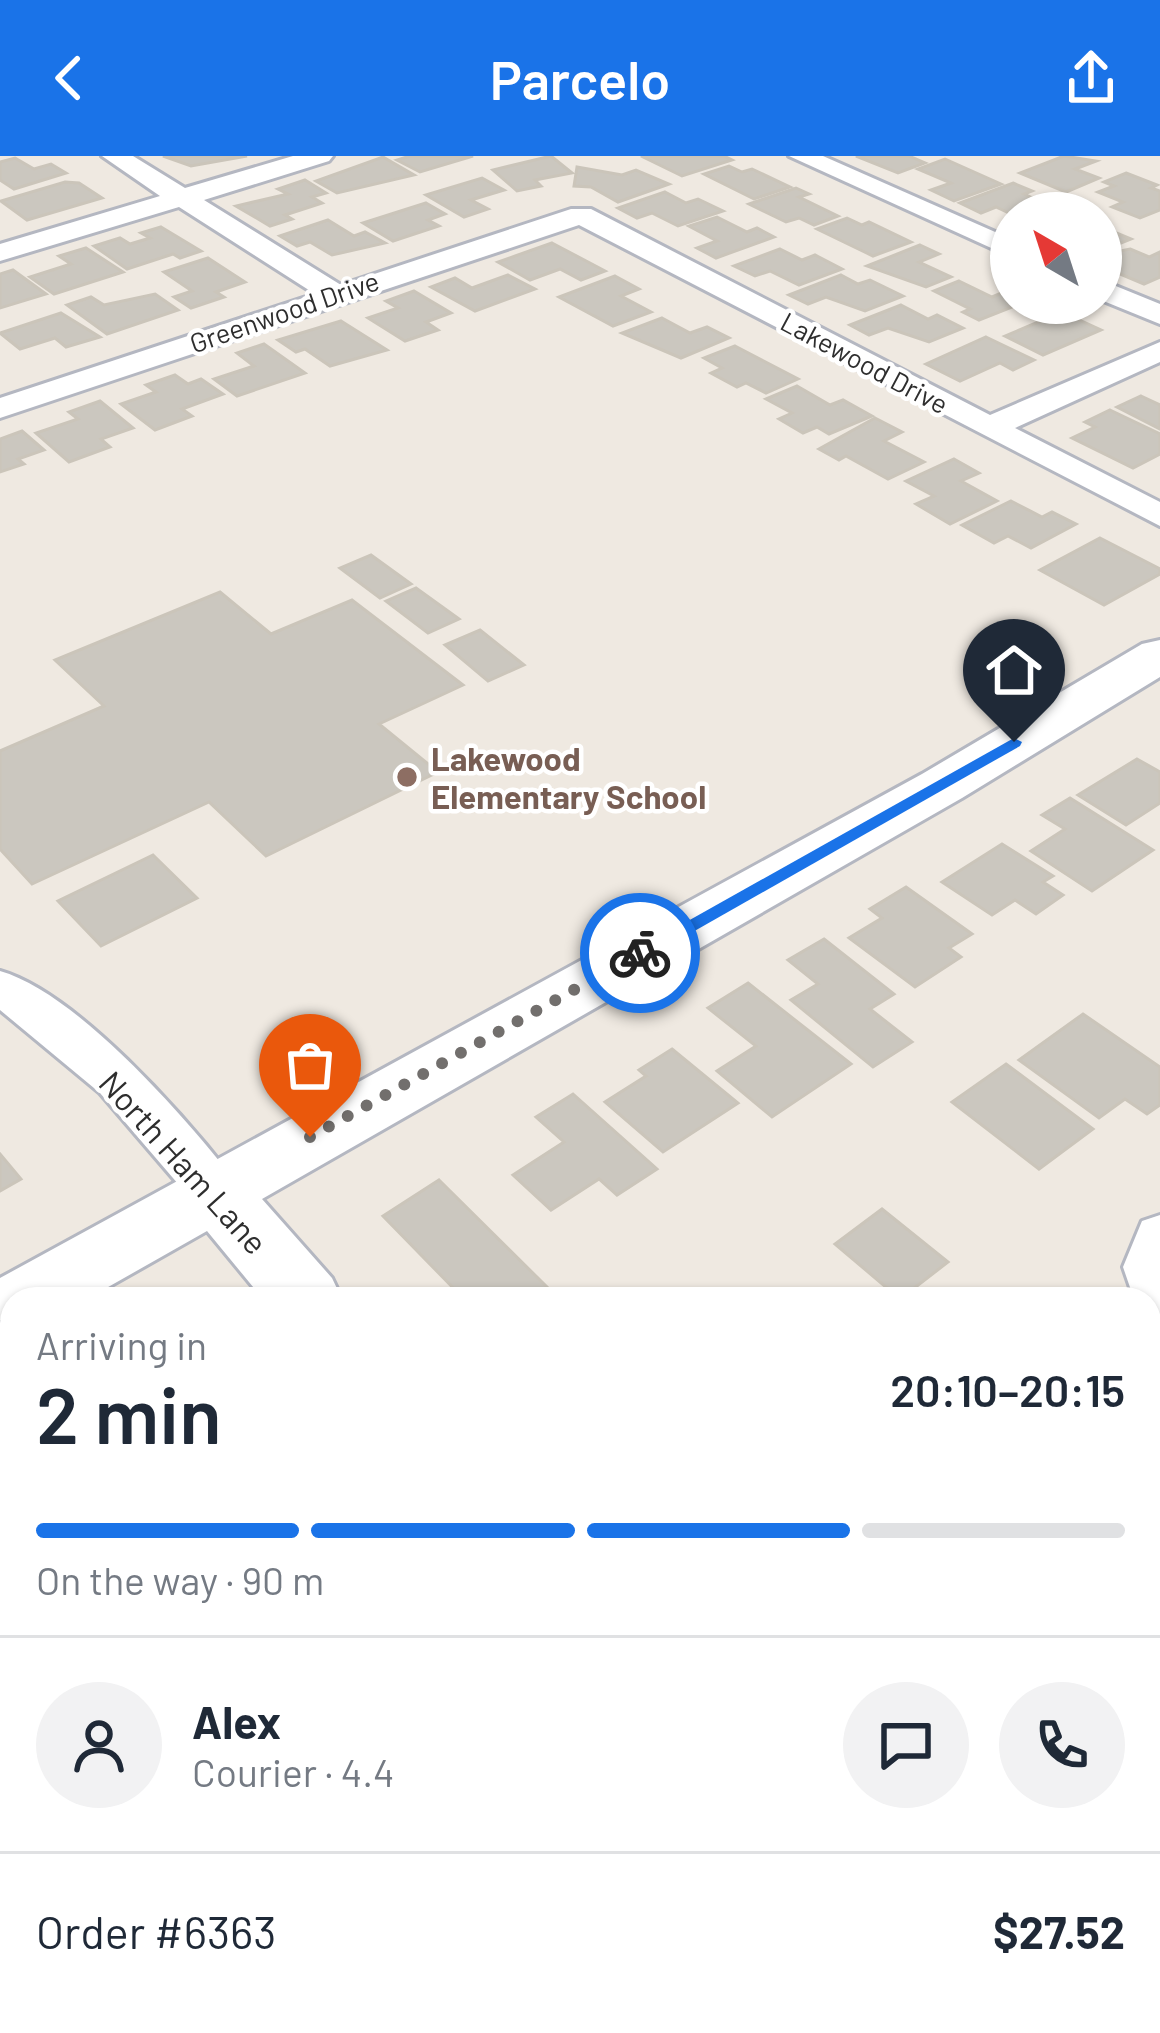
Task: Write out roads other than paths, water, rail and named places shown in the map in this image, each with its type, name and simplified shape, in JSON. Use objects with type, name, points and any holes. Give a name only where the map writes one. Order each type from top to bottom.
[{"type":"main road","points":[[46,1287],[942,786],[1160,655]]},
{"type":"main road","name":"North Ham Lane","points":[[215,1192],[296,1287]]},
{"type":"street","points":[[116,156],[334,293]]},
{"type":"street","points":[[0,253],[320,156]]},
{"type":"street","points":[[802,156],[990,240]]},
{"type":"street","name":"Lakewood Drive","points":[[568,216],[581,215],[1160,517]]},
{"type":"street","name":"Greenwood Drive","points":[[0,408],[568,216]]},
{"type":"street","points":[[1122,298],[1160,315]]},
{"type":"street","points":[[988,428],[1160,351]]},
{"type":"street","name":"North Ham Lane","points":[[0,987],[34,1009],[141,1104],[215,1192]]},
{"type":"street","points":[[1153,1287],[1148,1279],[1149,1250],[1160,1235]]},
{"type":"place","name":"Lakewood Elementary School","points":[[407,777]]}]
